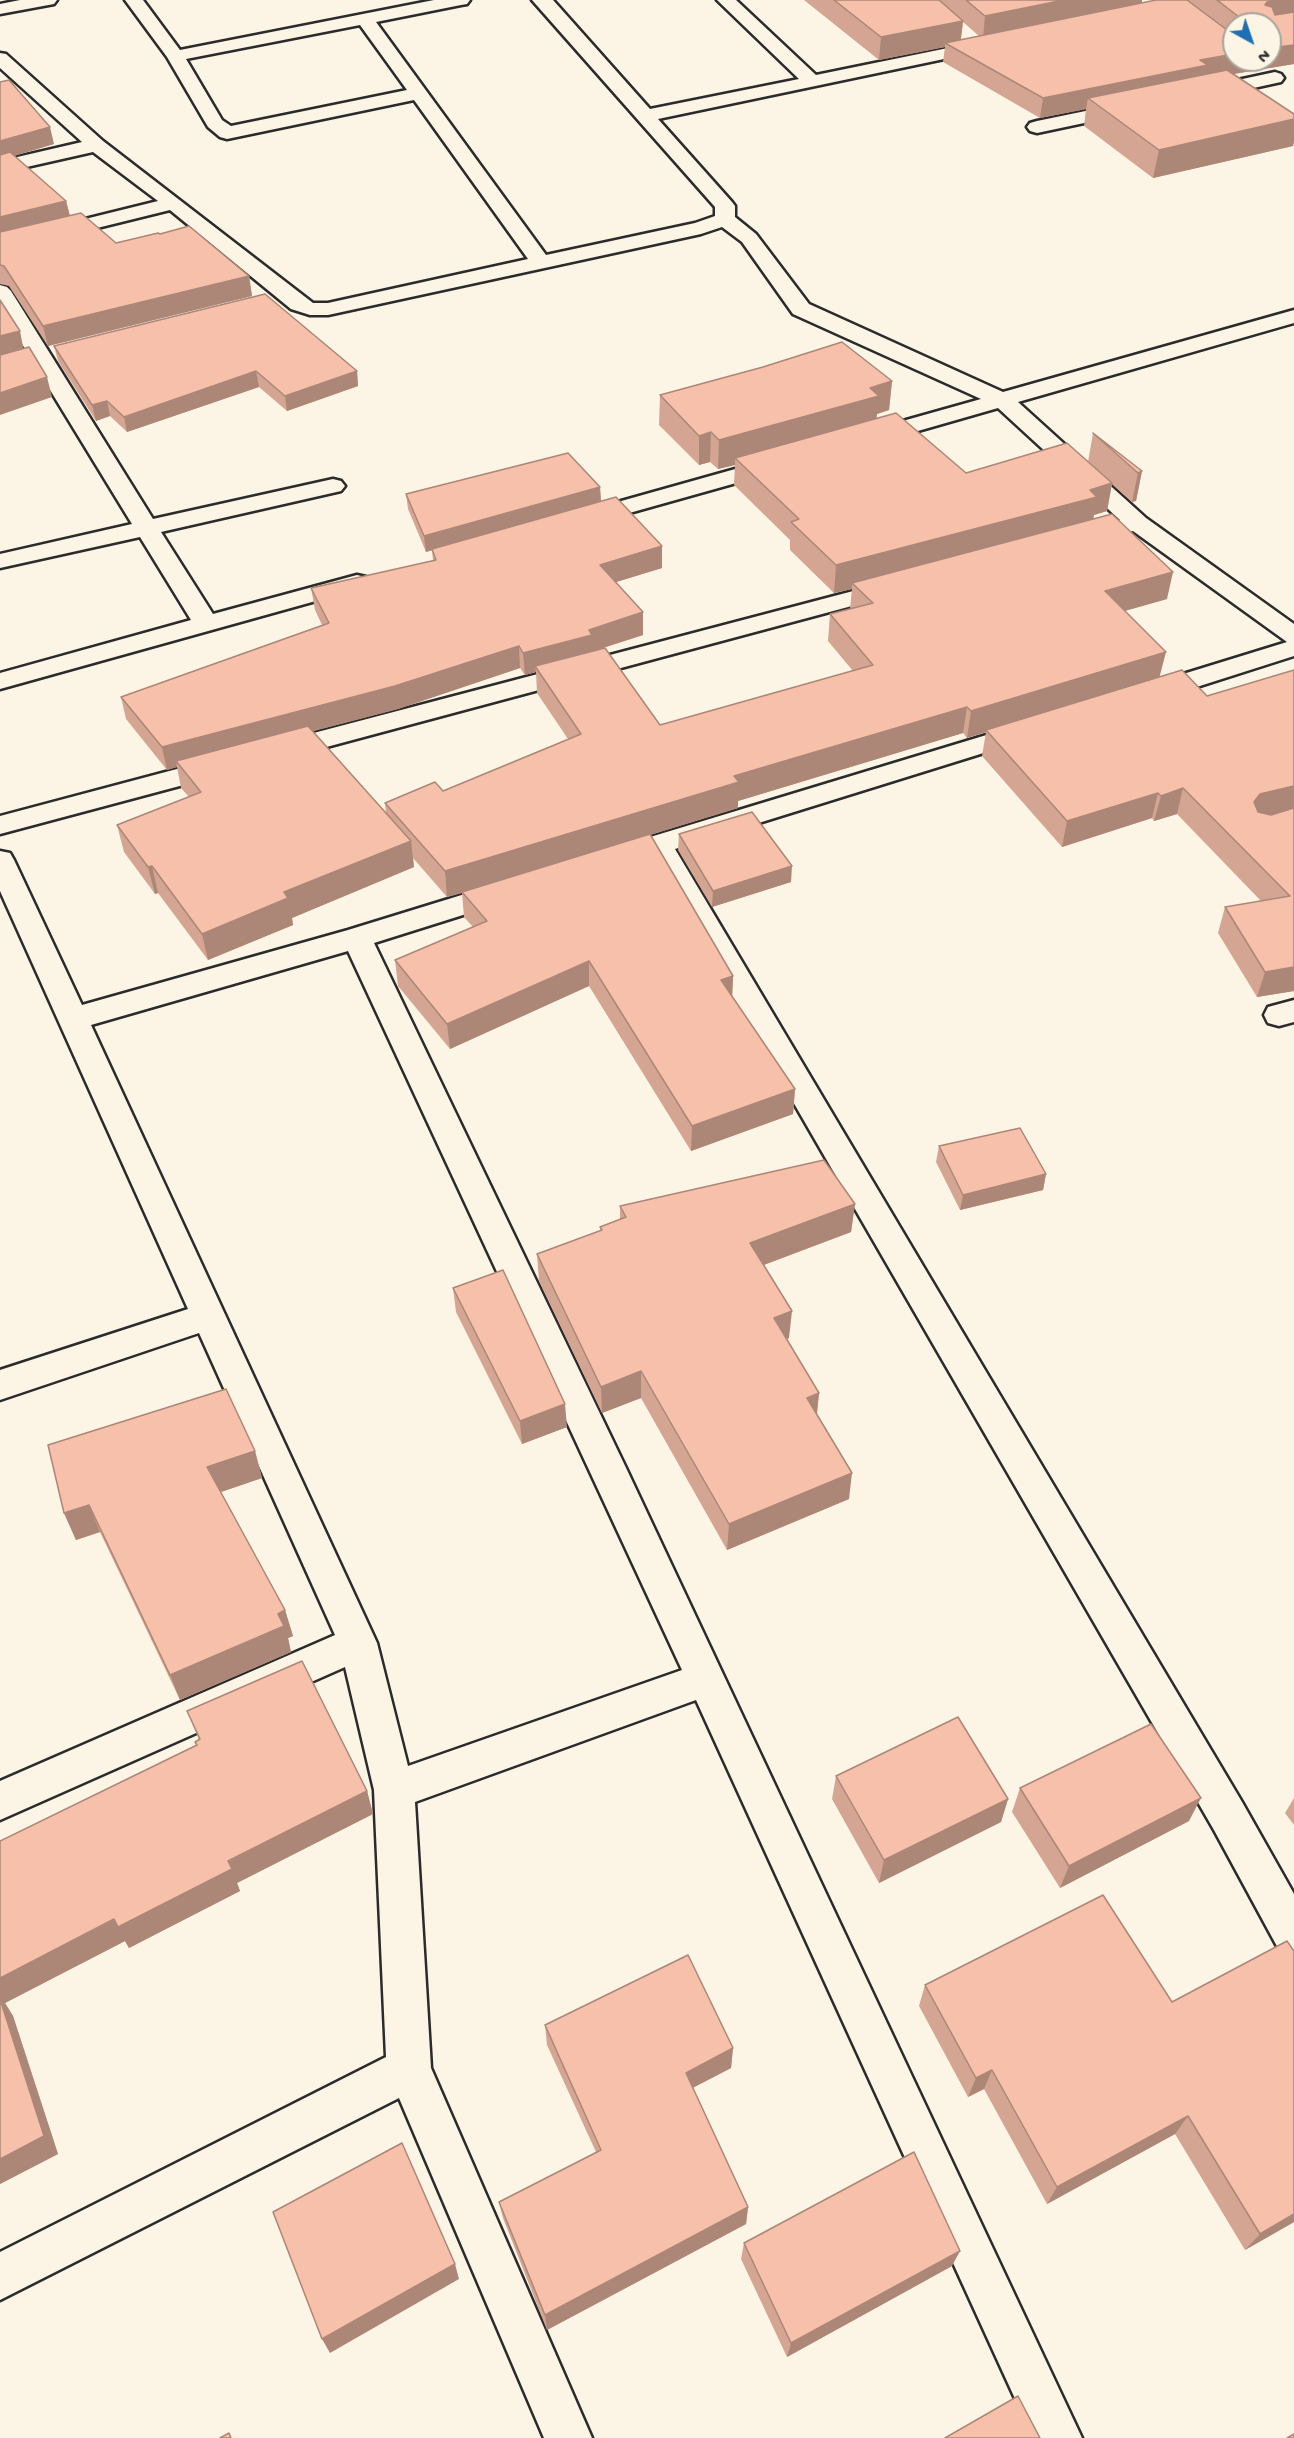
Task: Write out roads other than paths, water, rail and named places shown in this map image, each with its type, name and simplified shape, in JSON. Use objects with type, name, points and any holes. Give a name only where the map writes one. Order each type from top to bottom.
[{"type":"street","points":[[0,9],[48,0]]},
{"type":"street","points":[[134,0],[175,56],[215,123],[227,133],[419,93]]},
{"type":"street","points":[[175,56],[461,0]]},
{"type":"street","points":[[541,0],[547,4],[725,206],[725,219]]},
{"type":"street","points":[[726,0],[813,82]]},
{"type":"street","points":[[365,19],[541,262]]},
{"type":"street","points":[[962,34],[978,47]]},
{"type":"street","points":[[645,116],[1000,43]]},
{"type":"street","points":[[0,58],[96,145],[174,202],[288,295],[310,309],[328,309],[701,228],[725,219]]},
{"type":"street","points":[[1268,72],[1294,92]]},
{"type":"street","points":[[1185,97],[1275,78]]},
{"type":"street","points":[[0,84],[23,79]]},
{"type":"street","points":[[1037,128],[1150,104]]},
{"type":"street","points":[[0,167],[96,145]]},
{"type":"street","points":[[0,246],[174,202]]},
{"type":"street","points":[[725,219],[749,238],[801,309],[1002,400],[1137,522],[1294,636]]},
{"type":"street","points":[[0,291],[30,359],[147,528],[206,624]]},
{"type":"street","points":[[266,301],[288,295]]},
{"type":"street","points":[[851,443],[1294,316]]},
{"type":"street","points":[[30,359],[63,351]]},
{"type":"street","points":[[564,524],[796,458]]},
{"type":"street","points":[[0,561],[333,486]]},
{"type":"street","points":[[1057,544],[1137,522]]},
{"type":"street","points":[[0,681],[374,578]]},
{"type":"street","points":[[0,825],[919,581]]},
{"type":"street","points":[[1124,701],[1294,648]]},
{"type":"street","points":[[591,866],[1055,722]]},
{"type":"street","points":[[658,845],[1228,1816],[1294,1935]]},
{"type":"street","points":[[0,860],[358,1643],[394,1790],[409,2069],[568,2438]]},
{"type":"street","points":[[72,1018],[357,938],[535,883]]},
{"type":"street","points":[[357,938],[706,1679],[1058,2438]]},
{"type":"street","points":[[0,1385],[209,1316]]},
{"type":"street","points":[[0,1801],[358,1643]]},
{"type":"street","points":[[394,1790],[706,1679]]},
{"type":"street","points":[[0,2277],[409,2069]]}]
